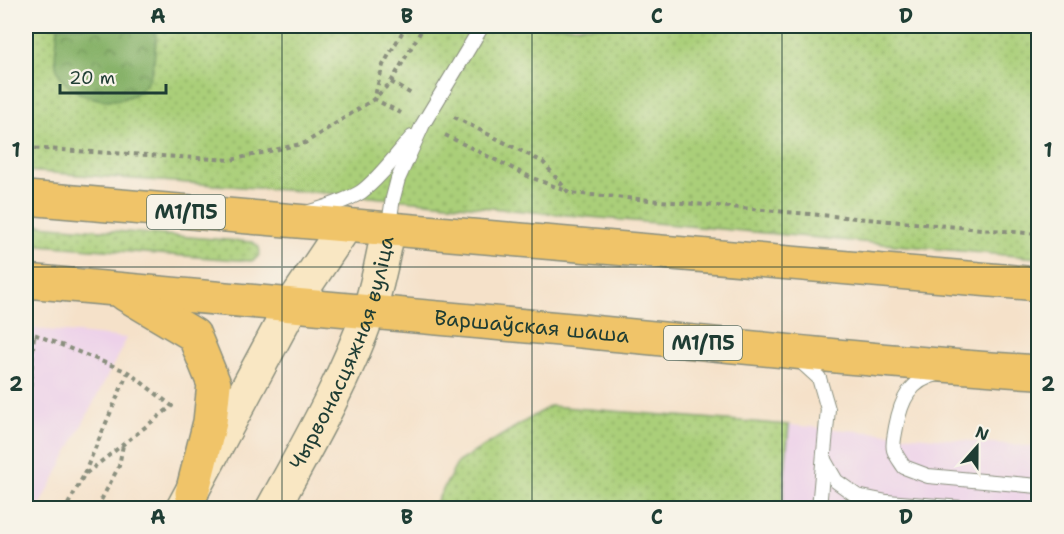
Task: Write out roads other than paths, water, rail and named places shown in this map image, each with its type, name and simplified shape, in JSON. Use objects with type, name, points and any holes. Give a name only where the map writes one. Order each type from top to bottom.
[{"type":"highway","name":"М1/П5","points":[[26,198],[1038,284]]},
{"type":"highway","name":"Варшаўская шаша","points":[[26,281],[790,352],[1038,372]]},
{"type":"highway","points":[[118,290],[194,335],[214,384],[210,422],[188,501]]},
{"type":"main road","name":"Чырвонасцяжная вуліца","points":[[188,501],[292,305],[346,225]]},
{"type":"main road","name":"Чырвонасцяжная вуліца","points":[[273,508],[350,361],[378,282],[388,230]]},
{"type":"lane","name":"Чырвонасцяжная вуліца","points":[[388,230],[393,198],[399,179],[423,124],[482,26]]},
{"type":"lane","name":"Чырвонасцяжная вуліца","points":[[278,220],[321,210],[361,192],[381,173],[423,124]]},
{"type":"lane","points":[[790,352],[819,378],[828,409],[819,508]]},
{"type":"lane","points":[[968,368],[930,376],[913,385],[901,405],[895,435],[894,450],[904,467],[928,476],[1038,486]]},
{"type":"lane","points":[[824,460],[836,481],[857,496],[887,502],[962,508]]}]
